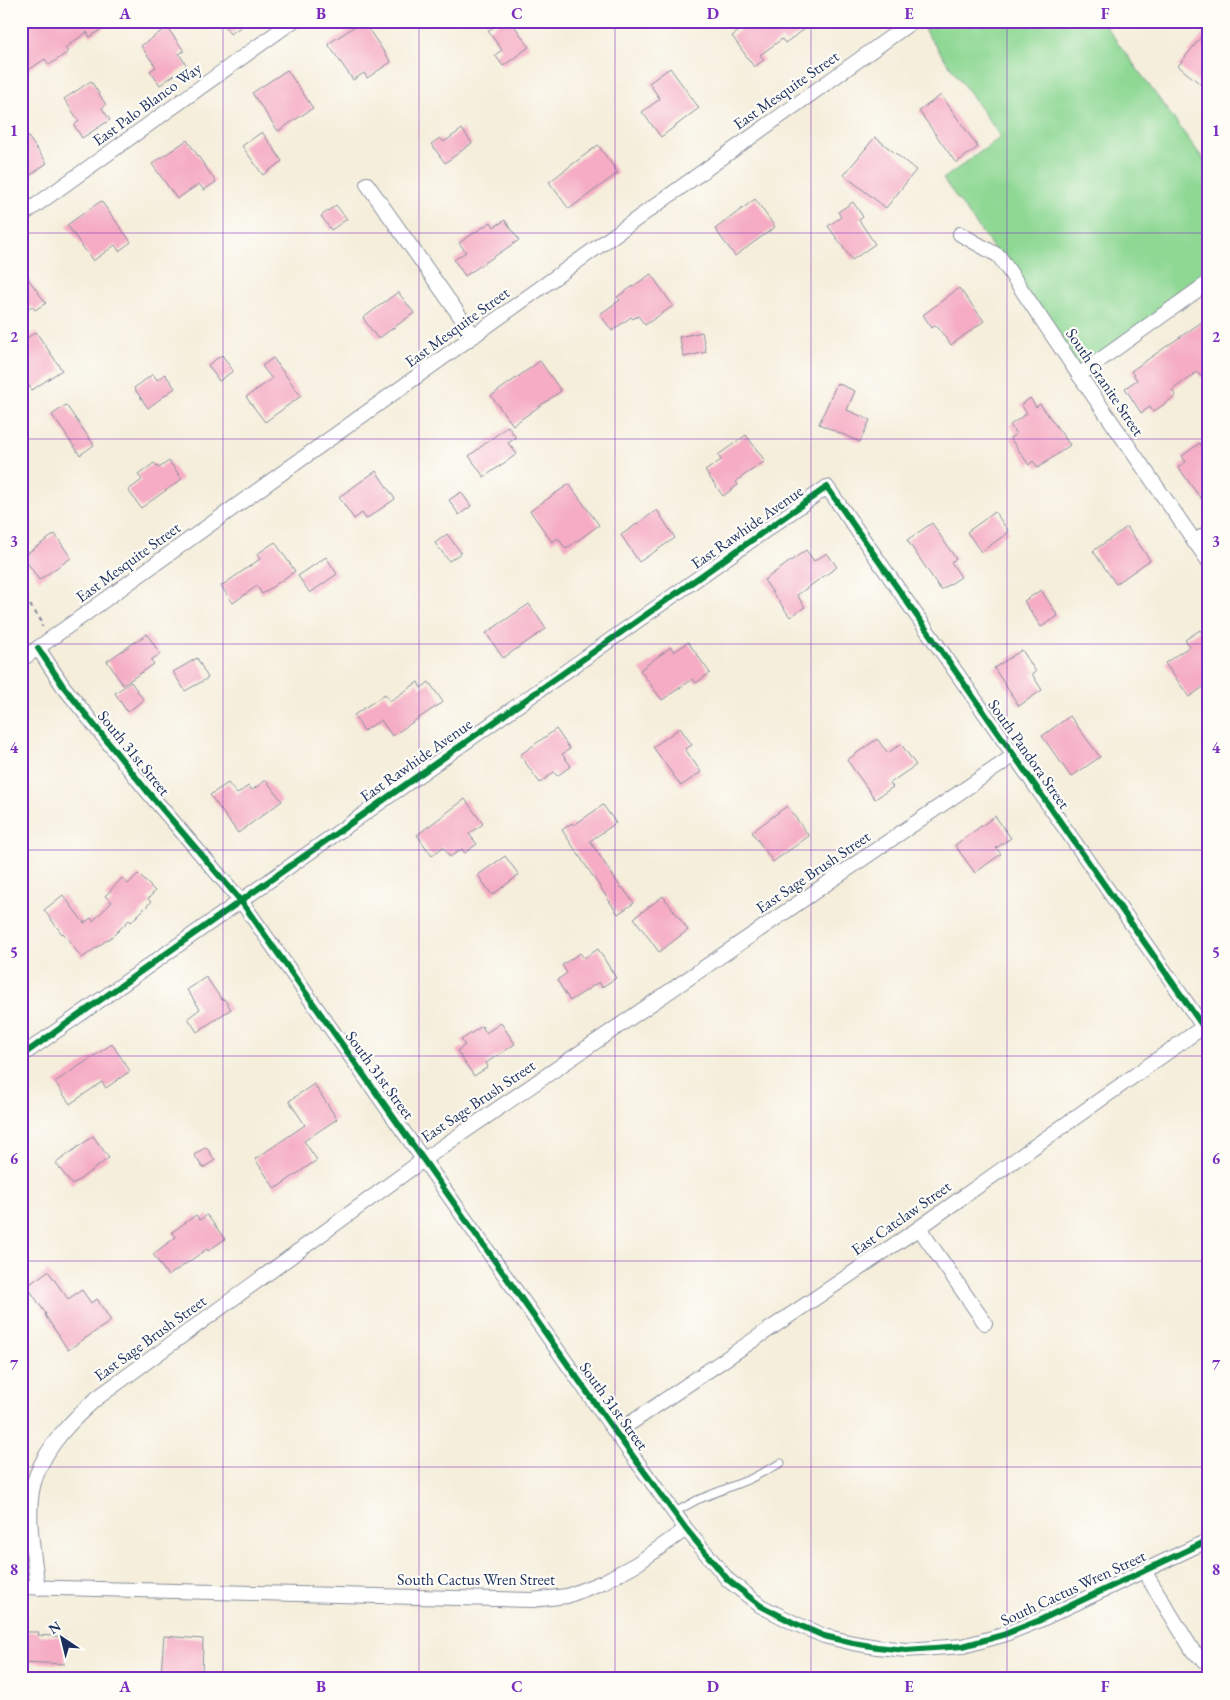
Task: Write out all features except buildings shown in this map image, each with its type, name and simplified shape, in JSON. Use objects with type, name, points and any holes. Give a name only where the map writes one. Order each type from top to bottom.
[{"type":"street","name":"East Palo Blanco Way","points":[[21,216],[293,21]]},
{"type":"street","name":"East Mesquite Street","points":[[21,660],[913,21]]},
{"type":"street","points":[[367,184],[474,336]]},
{"type":"street","name":"South Granite Street","points":[[960,234],[999,256],[1078,375],[1209,562]]},
{"type":"street","points":[[1078,375],[1209,282]]},
{"type":"street","name":"South Pandora Street","points":[[827,487],[1206,1031]]},
{"type":"street","name":"East Rawhide Avenue","points":[[21,1056],[827,487]]},
{"type":"street","points":[[1194,542],[1209,532]]},
{"type":"street","name":"South 31st Street","points":[[38,648],[63,686],[147,791],[240,901],[686,1529]]},
{"type":"street","name":"East Sage Brush Street","points":[[38,1588],[32,1542],[31,1501],[36,1477],[51,1447],[72,1420],[98,1398],[423,1160],[1014,756]]},
{"type":"street","name":"East Catclaw Street","points":[[616,1433],[1206,1031]]},
{"type":"street","points":[[919,1228],[985,1323]]},
{"type":"street","name":"South Cactus Wren Street","points":[[21,1587],[532,1600],[568,1596],[602,1582],[638,1563],[686,1529],[728,1580],[761,1606],[794,1623],[824,1636],[877,1648],[906,1650],[936,1649],[963,1646],[1003,1635],[1038,1621],[1209,1540]]},
{"type":"street","points":[[1144,1571],[1193,1651],[1209,1664]]},
{"type":"lane","points":[[675,1512],[696,1500],[750,1479],[781,1463]]},
{"type":"path","points":[[21,592],[42,622],[42,627],[38,630]]},
{"type":"green space","points":[[937,21],[1102,21],[1209,167],[1209,282],[1079,375],[999,256],[943,179],[1001,137],[924,30]]},
{"type":"cycle path","points":[[21,1056],[827,487],[1209,1035]]},
{"type":"cycle path","points":[[38,648],[63,686],[147,791],[241,901],[616,1433],[686,1529],[728,1580],[761,1606],[824,1636],[853,1643],[906,1650],[963,1646],[1003,1635],[1038,1621],[1209,1540]]}]
